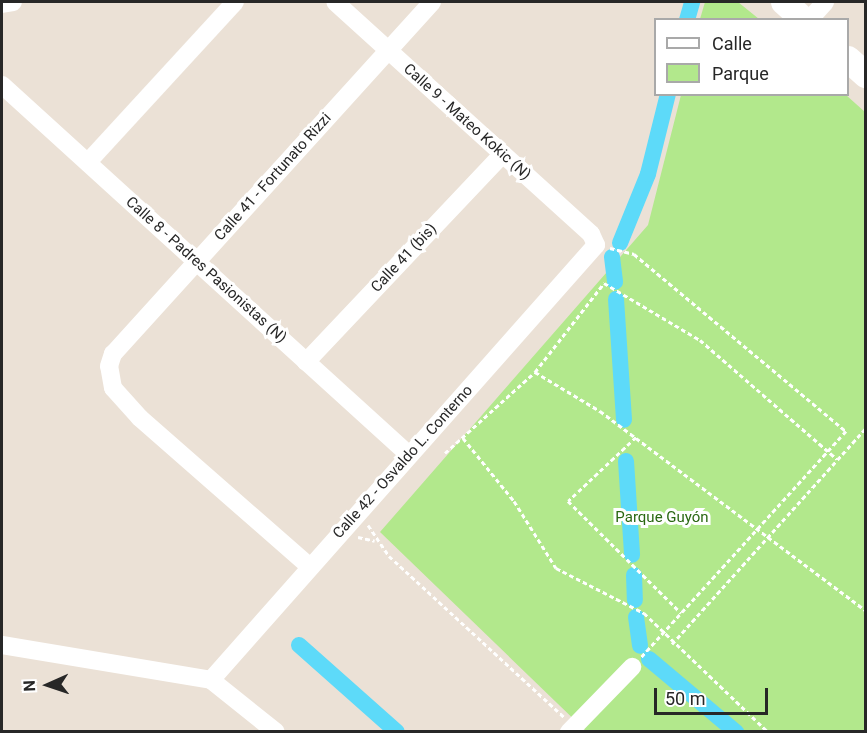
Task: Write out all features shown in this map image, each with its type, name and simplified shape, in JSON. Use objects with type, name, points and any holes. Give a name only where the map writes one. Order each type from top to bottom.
[{"type":"street","points":[[2,4],[13,2]]},
{"type":"street","points":[[88,162],[235,2]]},
{"type":"street","name":"Calle 9 - Mateo Kokic (N)","points":[[334,2],[591,234],[596,245]]},
{"type":"street","name":"Calle 41 - Fortunato Rizzi","points":[[309,566],[140,418],[113,387],[113,354],[432,2]]},
{"type":"street","points":[[784,2],[802,18]]},
{"type":"street","points":[[811,18],[825,2]]},
{"type":"street","points":[[849,59],[866,75]]},
{"type":"street","name":"Calle 8 - Padres Pasionistas (N)","points":[[2,85],[409,455]]},
{"type":"street","name":"Calle 41 (bis)","points":[[306,362],[503,154]]},
{"type":"street","name":"Calle 42 - Osvaldo L. Conterno","points":[[211,680],[309,566],[596,245]]},
{"type":"street","points":[[2,645],[211,680],[276,732]]},
{"type":"street","points":[[571,729],[632,667]]},
{"type":"path","points":[[596,245],[634,254],[846,431],[632,667]]},
{"type":"path","points":[[445,453],[535,372],[604,283],[700,340],[837,459]]},
{"type":"path","points":[[535,372],[636,437],[769,533],[866,611]]},
{"type":"path","points":[[672,644],[769,533],[866,428]]},
{"type":"path","points":[[636,437],[568,501],[681,613]]},
{"type":"path","points":[[462,438],[514,501],[548,560],[644,613],[672,644],[768,732]]},
{"type":"path","points":[[364,505],[373,538],[389,556],[571,729]]},
{"type":"green space","points":[[705,2],[738,2],[758,18],[700,18]]},
{"type":"green space","name":"Parque Guyón","points":[[681,96],[847,96],[865,112],[865,731],[586,731],[380,532],[648,225]]},
{"type":"waterway","points":[[688,18],[692,2]]},
{"type":"waterway","points":[[620,243],[648,174],[668,96]]},
{"type":"waterway","points":[[612,257],[615,282]]},
{"type":"waterway","points":[[616,299],[624,420]]},
{"type":"waterway","points":[[626,461],[632,555]]},
{"type":"waterway","points":[[634,575],[635,600]]},
{"type":"waterway","points":[[636,617],[640,646]]},
{"type":"waterway","points":[[299,645],[397,732]]},
{"type":"waterway","points":[[649,659],[736,732]]}]
